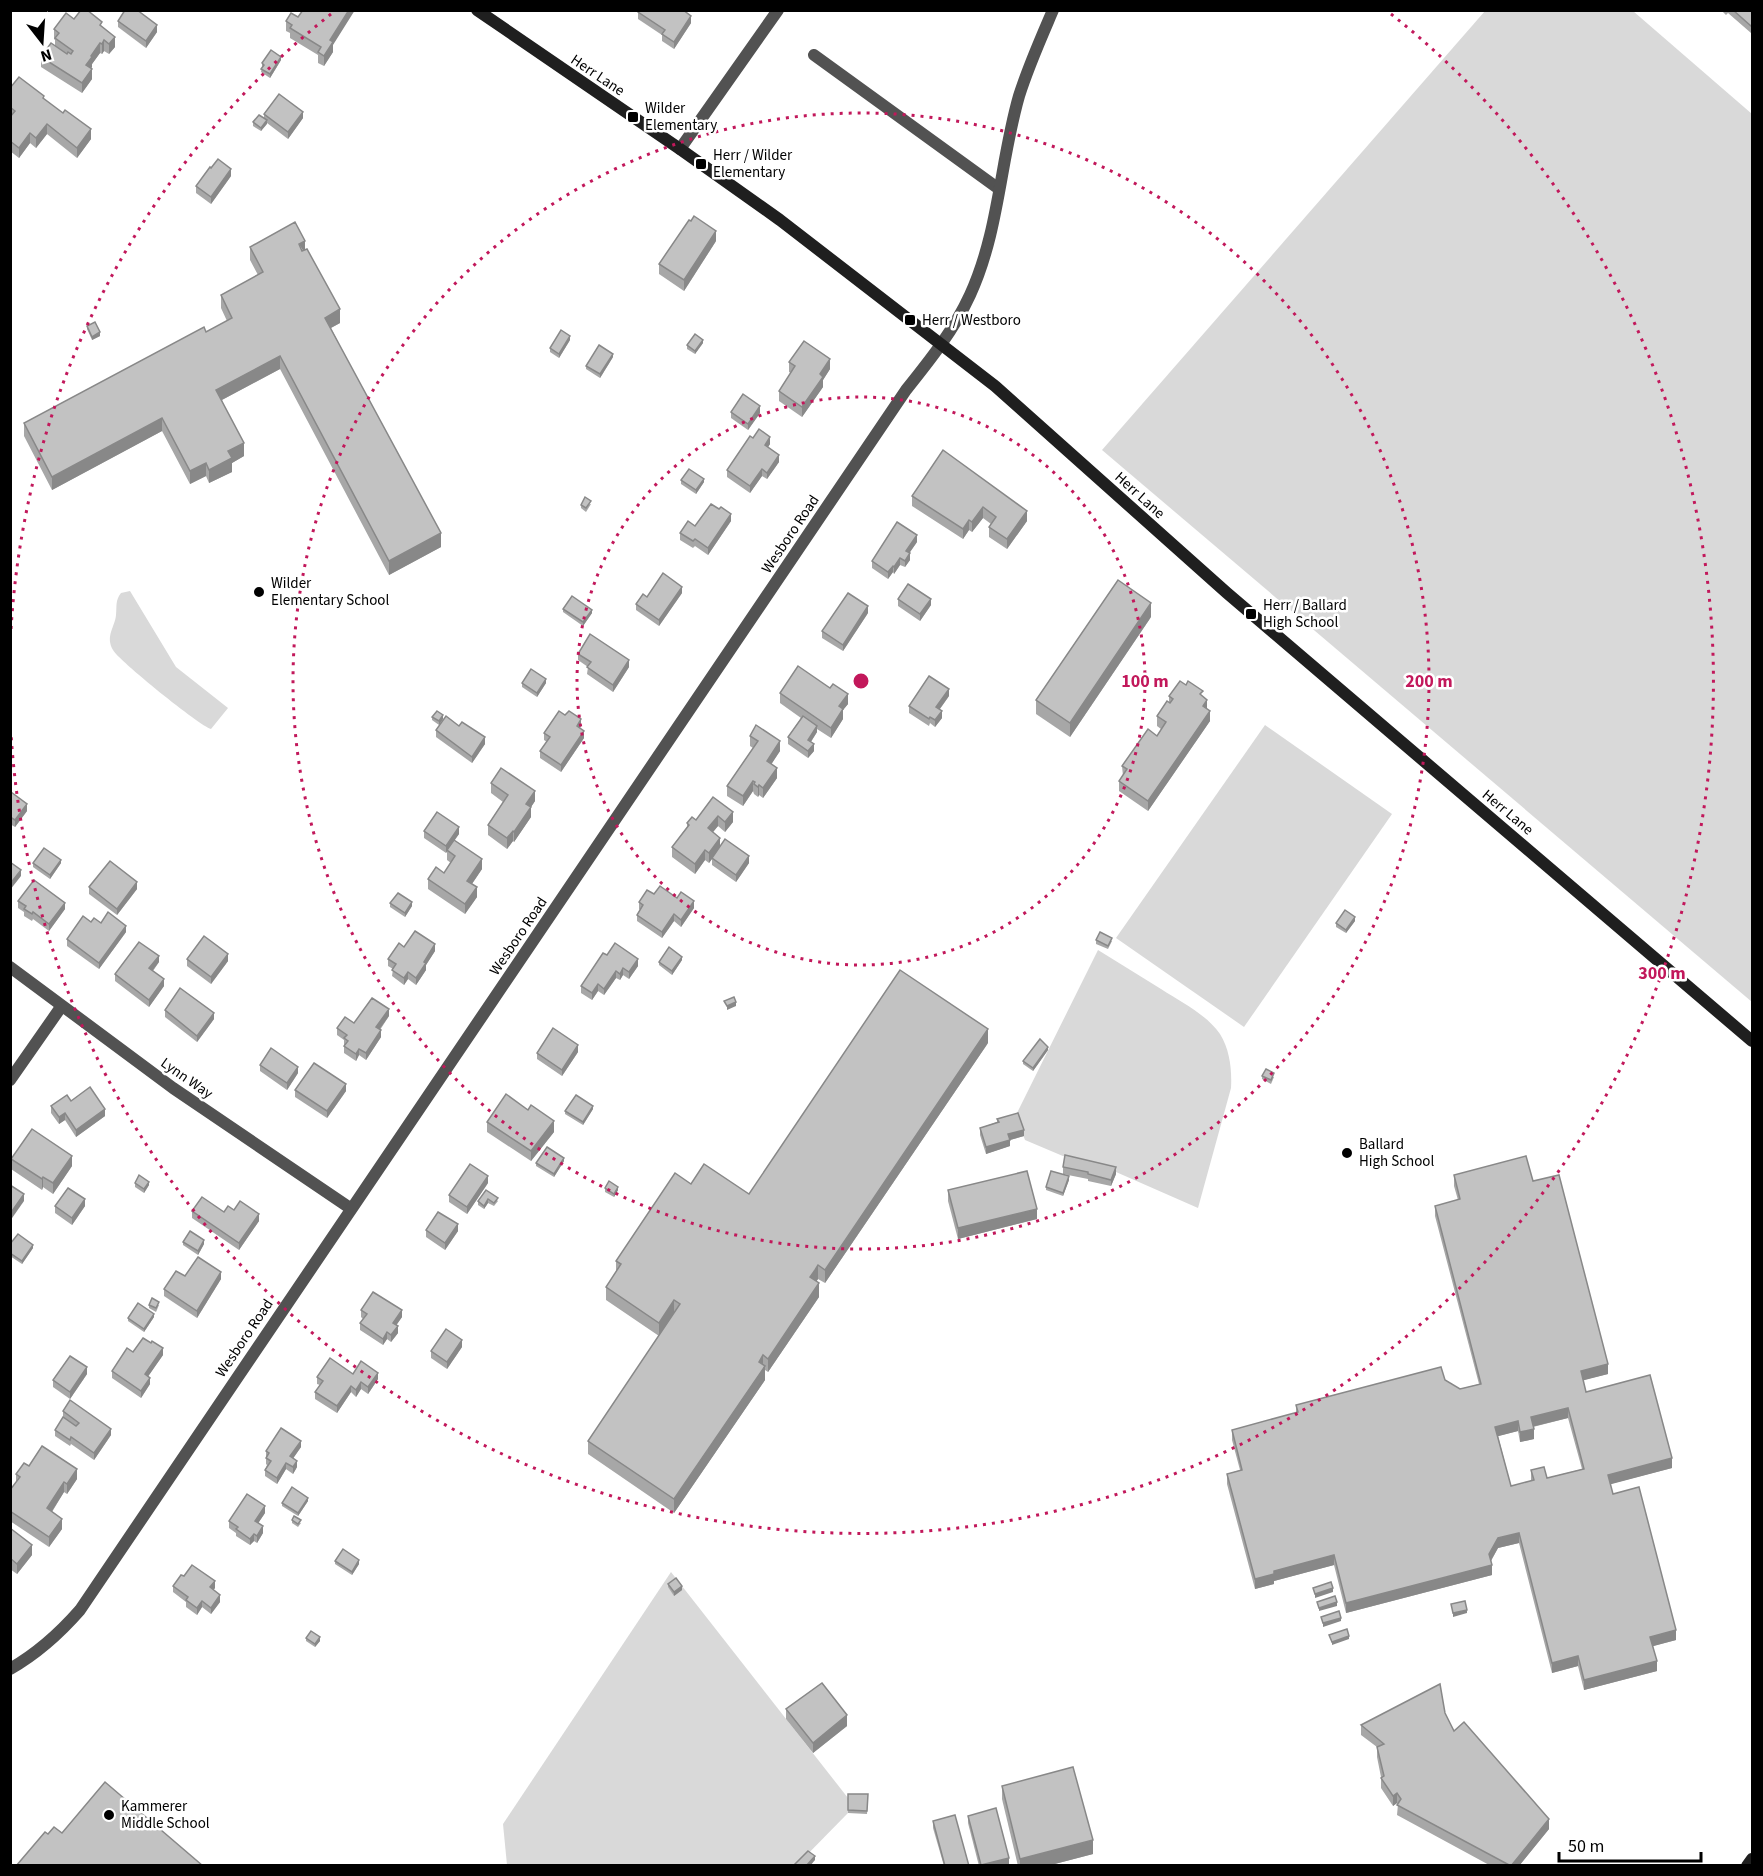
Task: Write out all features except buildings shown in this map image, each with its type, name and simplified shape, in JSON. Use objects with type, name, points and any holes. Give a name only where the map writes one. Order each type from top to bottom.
[{"type":"main road","name":"Herr Lane","points":[[477,10],[780,220],[995,386],[1227,593],[1752,1041]]},
{"type":"main road","points":[[1748,1866],[1752,1859]]},
{"type":"street","points":[[680,149],[778,10]]},
{"type":"street","name":"Wesboro Road","points":[[10,1669],[54,1638],[80,1610],[350,1208],[906,390],[942,344],[970,296],[984,258],[1020,95],[1053,10]]},
{"type":"street","points":[[814,55],[999,189]]},
{"type":"street","name":"Lynn Way","points":[[10,968],[173,1088],[350,1208]]},
{"type":"street","points":[[10,1080],[61,1007]]},
{"type":"shaded area","points":[[1485,11],[1633,11],[1752,114],[1752,1002],[1102,450]]},
{"type":"shaded area","points":[[130,591],[176,667],[228,708],[211,729],[160,692],[113,650],[110,636],[117,601],[121,593]]},
{"type":"shaded area","points":[[1265,725],[1392,814],[1244,1027],[1116,938]]},
{"type":"shaded area","points":[[1098,950],[1200,1014],[1220,1034],[1226,1047],[1231,1067],[1231,1088],[1198,1208],[1116,1172],[1077,1162],[1025,1140],[1016,1115]]},
{"type":"shaded area","points":[[671,1572],[848,1798],[848,1813],[797,1865],[507,1865],[503,1824]]},
{"type":"place","name":"Wilder Elementary","points":[[633,117]]},
{"type":"place","name":"Herr / Wilder Elementary","points":[[701,164]]},
{"type":"place","name":"Herr / Westboro","points":[[910,320]]},
{"type":"place","name":"Wilder Elementary School","points":[[259,592]]},
{"type":"place","name":"Herr / Ballard High School","points":[[1251,614]]},
{"type":"place","name":"Ballard High School","points":[[1347,1153]]},
{"type":"place","name":"Kammerer Middle School","points":[[109,1815]]}]
